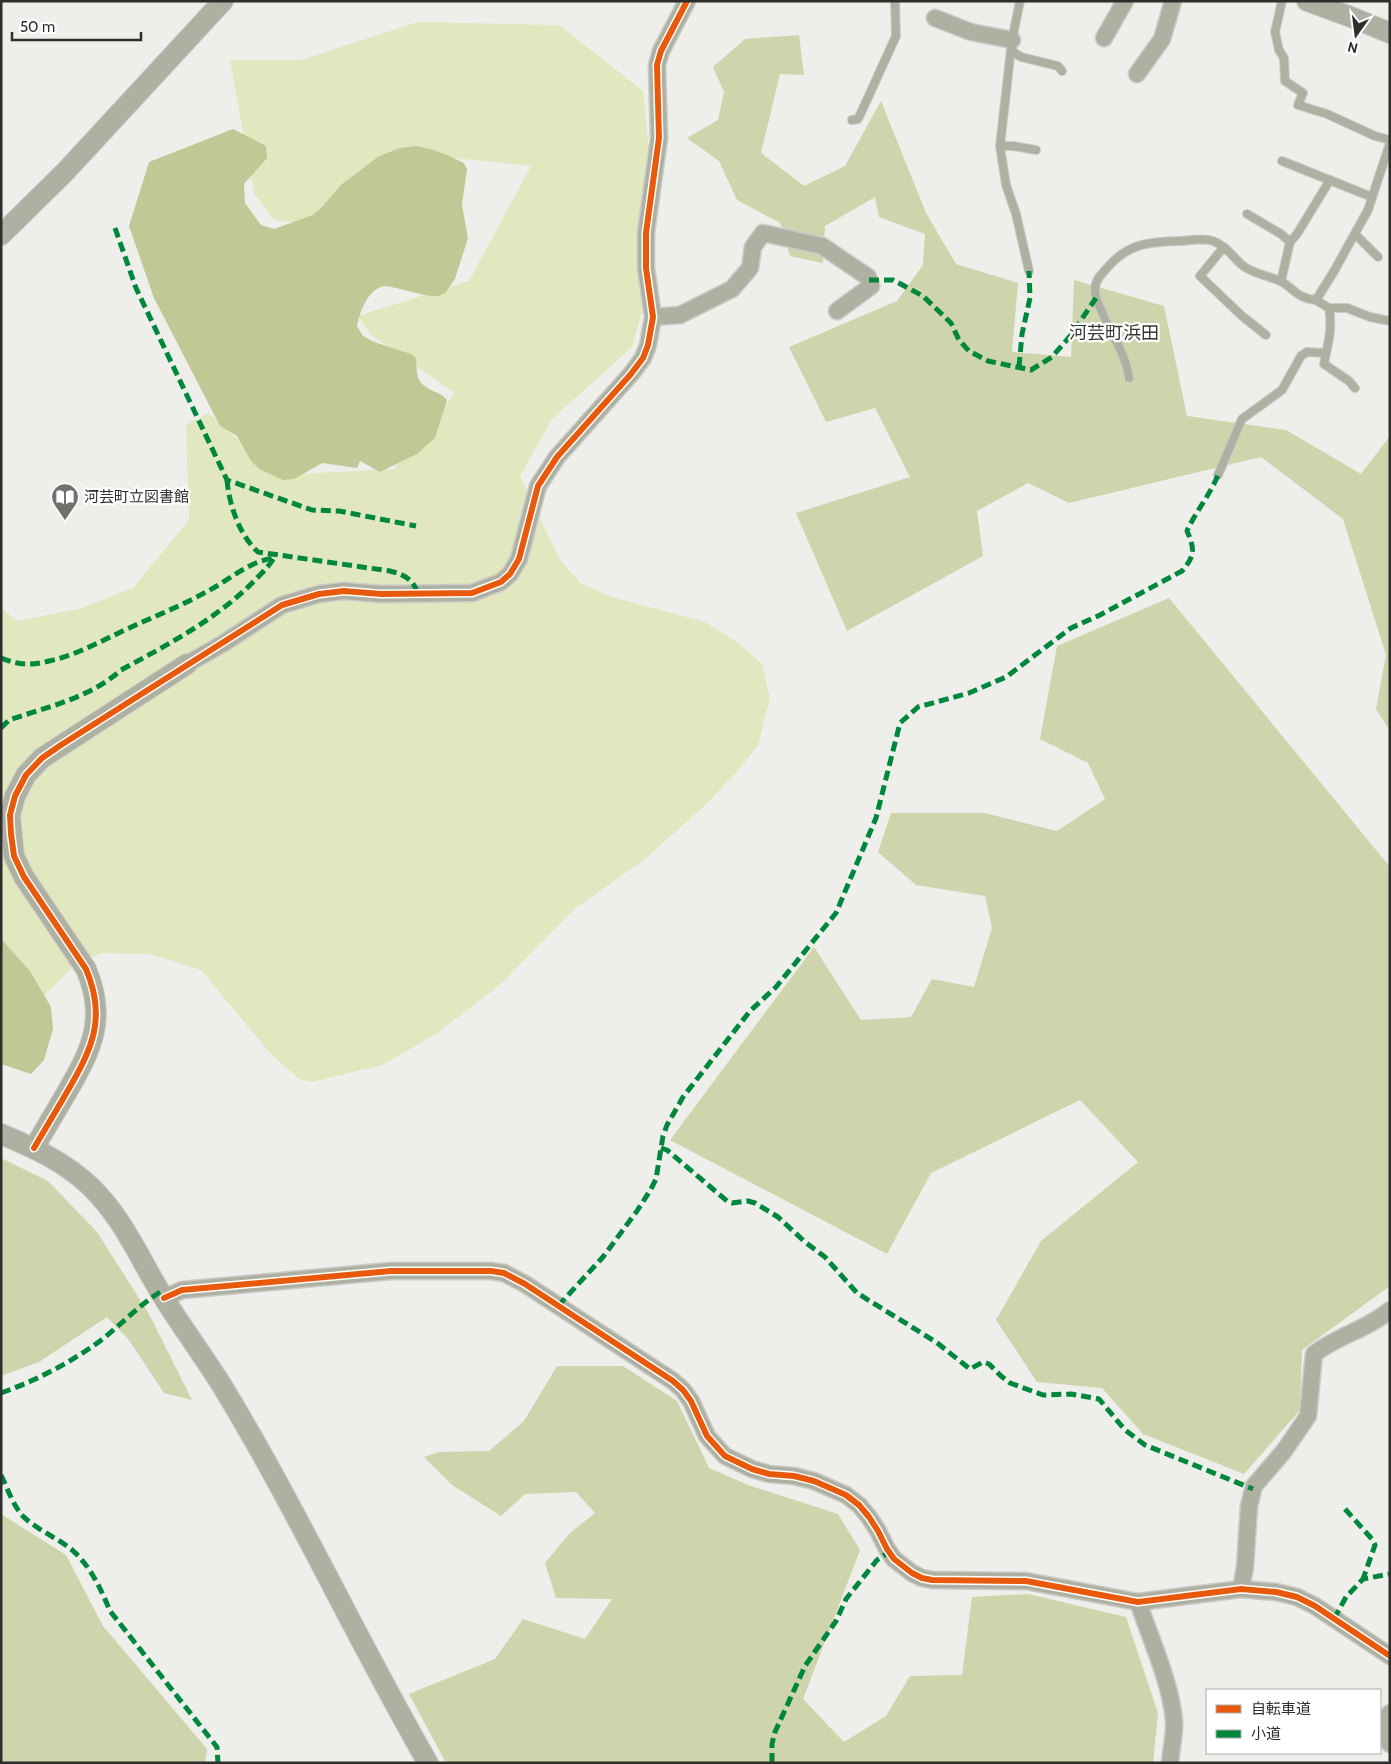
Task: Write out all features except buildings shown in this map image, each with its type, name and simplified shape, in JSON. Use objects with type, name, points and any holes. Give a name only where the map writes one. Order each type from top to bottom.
[{"type":"street","points":[[1,235],[66,171],[223,1]]},
{"type":"street","points":[[34,1148],[84,1062],[91,1046],[96,1018],[91,982],[86,969],[24,877],[14,856],[10,814],[15,796],[26,775],[42,758],[282,605],[319,594],[344,591],[381,594],[472,593],[501,582],[510,574],[519,559],[538,486],[557,457],[644,358],[648,346],[652,317],[646,268],[646,233],[659,138],[657,65],[661,51],[687,1]]},
{"type":"street","points":[[1104,38],[1124,1]]},
{"type":"street","points":[[1137,74],[1162,39],[1173,1]]},
{"type":"street","points":[[1306,1],[1390,33]]},
{"type":"street","points":[[934,18],[1012,45]]},
{"type":"street","points":[[652,317],[680,315],[732,290],[750,268],[753,247],[763,233],[822,246],[868,277],[871,286],[838,311]]},
{"type":"street","points":[[1,1134],[34,1148],[73,1171],[106,1203],[119,1220],[164,1298],[221,1384],[272,1474],[420,1760]]},
{"type":"street","points":[[164,1298],[182,1290],[392,1271],[492,1270],[504,1273],[525,1284],[674,1381],[690,1401],[707,1436],[725,1456],[752,1470],[814,1481],[846,1495],[859,1505],[869,1517],[887,1550],[902,1566],[912,1573],[932,1580],[1026,1581],[1138,1602],[1241,1589],[1276,1592],[1297,1597],[1315,1606],[1390,1656]]},
{"type":"street","points":[[1241,1589],[1245,1566],[1249,1506],[1254,1486],[1284,1451],[1308,1416],[1314,1354],[1324,1346],[1390,1310]]},
{"type":"street","points":[[1138,1602],[1167,1687],[1172,1708],[1174,1722],[1170,1763]]},
{"type":"street","points":[[1381,1726],[1390,1713]]},
{"type":"street","points":[[1381,1729],[1390,1744]]},
{"type":"lane","points":[[852,120],[858,119],[896,36],[895,1]]},
{"type":"lane","points":[[1020,1],[1007,75],[1000,146],[1006,185],[1016,214],[1029,271]]},
{"type":"lane","points":[[1282,1],[1275,32],[1279,50],[1284,58],[1285,81],[1303,93],[1298,104],[1327,114],[1390,142],[1368,210],[1316,300]]},
{"type":"lane","points":[[1012,45],[1016,54],[1021,57],[1058,66],[1062,71]]},
{"type":"lane","points":[[1000,146],[1036,150]]},
{"type":"lane","points":[[1282,161],[1372,197]]},
{"type":"lane","points":[[1280,281],[1290,242],[1297,234],[1330,180]]},
{"type":"lane","points":[[1248,214],[1281,234],[1290,242]]},
{"type":"lane","points":[[1355,234],[1378,257]]},
{"type":"lane","points":[[1129,378],[1127,365],[1096,298],[1095,289],[1100,276],[1120,255],[1142,244],[1205,240],[1215,242],[1226,249],[1243,266],[1257,274],[1280,281],[1296,294],[1307,299],[1316,300],[1329,308],[1347,308],[1370,317],[1390,321]]},
{"type":"lane","points":[[1223,248],[1200,276],[1242,316],[1266,335]]},
{"type":"lane","points":[[1329,308],[1331,317],[1330,336],[1324,364],[1349,381],[1355,388]]},
{"type":"lane","points":[[1218,474],[1242,419],[1282,390],[1300,356],[1307,352],[1326,353]]},
{"type":"shaded area","points":[[418,22],[559,25],[643,91],[649,153],[653,271],[632,347],[552,419],[520,476],[560,560],[580,583],[612,597],[705,622],[738,643],[762,664],[770,698],[758,745],[735,774],[703,807],[645,859],[573,910],[500,985],[434,1035],[382,1065],[312,1082],[299,1079],[270,1053],[201,970],[149,954],[102,953],[76,964],[1,1039],[1,608],[17,621],[78,609],[133,588],[189,520],[186,425],[208,413],[279,475],[394,469],[455,393],[371,335],[358,316],[469,281],[531,166],[389,151],[308,224],[274,220],[254,193],[230,60],[301,60]]},
{"type":"shaded area","points":[[799,35],[804,75],[780,74],[761,153],[804,186],[845,166],[881,101],[926,213],[956,264],[1018,283],[1012,352],[1071,357],[1074,280],[1164,306],[1187,416],[1286,430],[1361,474],[1390,436],[1390,731],[1376,709],[1386,655],[1343,519],[1261,457],[1069,503],[1028,483],[977,511],[983,556],[847,631],[796,513],[910,477],[875,408],[826,422],[789,347],[897,301],[923,265],[925,234],[879,217],[875,197],[825,226],[823,263],[790,256],[780,223],[737,200],[719,161],[687,138],[718,120],[724,92],[713,67],[745,39]]},
{"type":"shaded area","points":[[233,129],[266,146],[267,158],[244,184],[245,203],[261,225],[274,229],[313,215],[341,185],[379,156],[400,148],[416,146],[430,149],[464,163],[467,169],[462,205],[468,238],[455,279],[445,293],[438,296],[388,286],[379,288],[365,302],[357,326],[363,336],[374,342],[411,354],[416,358],[417,374],[420,382],[447,400],[435,438],[417,454],[380,472],[360,461],[357,468],[322,463],[294,479],[283,480],[261,470],[251,461],[237,436],[220,426],[154,298],[129,226],[149,162]]},
{"type":"shaded area","points":[[1169,598],[1390,867],[1390,1286],[1302,1350],[1300,1410],[1244,1474],[1143,1434],[1102,1388],[1037,1382],[996,1320],[1041,1241],[1138,1162],[1080,1100],[931,1173],[887,1254],[670,1140],[814,947],[861,1020],[911,1017],[932,979],[974,987],[992,928],[985,896],[916,885],[878,852],[891,813],[985,813],[1057,831],[1105,799],[1088,763],[1040,739],[1057,646]]},
{"type":"shaded area","points":[[1,939],[30,971],[51,1007],[53,1029],[44,1060],[31,1074],[1,1064]]},
{"type":"shaded area","points":[[1,1158],[48,1181],[97,1232],[149,1314],[192,1400],[164,1393],[129,1340],[107,1317],[39,1362],[1,1376]]},
{"type":"shaded area","points":[[557,1366],[623,1366],[677,1401],[709,1468],[748,1485],[838,1514],[860,1550],[803,1699],[844,1742],[886,1716],[910,1676],[962,1675],[972,1597],[1028,1594],[1126,1617],[1158,1713],[1153,1763],[446,1763],[409,1694],[495,1659],[523,1619],[585,1639],[612,1599],[556,1598],[545,1563],[570,1533],[595,1513],[576,1492],[525,1494],[501,1516],[452,1485],[424,1457],[439,1452],[489,1451],[524,1421]]},
{"type":"shaded area","points":[[1,1514],[66,1555],[103,1626],[207,1749],[205,1763],[1,1763]]},
{"type":"marked path","points":[[115,228],[136,288],[227,480],[312,510],[339,511],[416,526]]},
{"type":"marked path","points":[[1019,367],[1022,334],[1030,298],[1029,271]]},
{"type":"marked path","points":[[869,280],[893,280],[923,296],[951,323],[959,340],[969,351],[988,361],[1031,370],[1052,357],[1071,335],[1096,298]]},
{"type":"marked path","points":[[558,1306],[603,1257],[651,1189],[656,1179],[663,1136],[683,1097],[750,1011],[776,987],[836,913],[876,818],[900,723],[918,707],[969,693],[1006,677],[1071,628],[1100,615],[1182,571],[1189,561],[1192,552],[1187,531],[1218,475]]},
{"type":"marked path","points":[[227,480],[236,519],[245,537],[258,552],[390,571],[408,578],[418,594]]},
{"type":"marked path","points":[[1,728],[9,720],[68,701],[96,688],[121,670],[193,629],[226,606],[242,592],[265,570],[276,554]]},
{"type":"marked path","points":[[1,658],[30,664],[42,663],[69,655],[187,602],[256,563],[274,558]]},
{"type":"marked path","points":[[661,1148],[667,1150],[727,1201],[732,1203],[748,1201],[755,1203],[778,1217],[805,1242],[825,1257],[857,1293],[936,1342],[970,1369],[983,1362],[989,1364],[1010,1383],[1043,1395],[1071,1394],[1099,1399],[1125,1430],[1145,1445],[1253,1489]]},
{"type":"marked path","points":[[1,1393],[40,1377],[77,1357],[100,1341],[144,1303],[160,1292]]},
{"type":"marked path","points":[[1,1475],[22,1515],[71,1549],[84,1562],[99,1586],[110,1611],[217,1747],[218,1763]]},
{"type":"marked path","points":[[1345,1509],[1372,1539],[1375,1545],[1363,1579]]},
{"type":"marked path","points":[[772,1763],[772,1744],[775,1732],[805,1666],[836,1621],[846,1599],[877,1560],[889,1552]]},
{"type":"marked path","points":[[1334,1619],[1346,1597],[1363,1579],[1390,1574]]},
{"type":"cycle path","points":[[34,1148],[83,1062],[90,1047],[96,1018],[92,987],[86,969],[24,877],[14,856],[10,815],[15,796],[26,775],[42,758],[61,745],[282,605],[319,594],[344,591],[381,594],[472,593],[501,582],[510,574],[519,559],[538,486],[557,457],[631,374],[643,358],[648,345],[653,317],[646,268],[646,233],[659,138],[657,65],[661,51],[687,1]]},
{"type":"cycle path","points":[[164,1298],[182,1290],[391,1271],[491,1271],[504,1273],[525,1284],[673,1381],[691,1401],[707,1436],[725,1456],[752,1469],[769,1474],[794,1476],[814,1481],[846,1495],[859,1505],[869,1517],[894,1559],[922,1578],[932,1580],[1026,1581],[1138,1602],[1241,1589],[1276,1592],[1297,1597],[1315,1606],[1390,1656]]},
{"type":"place","name":"河芸町立図書館","points":[[65,521]]},
{"type":"district","name":"河芸町浜田","points":[[1114,333]]}]
